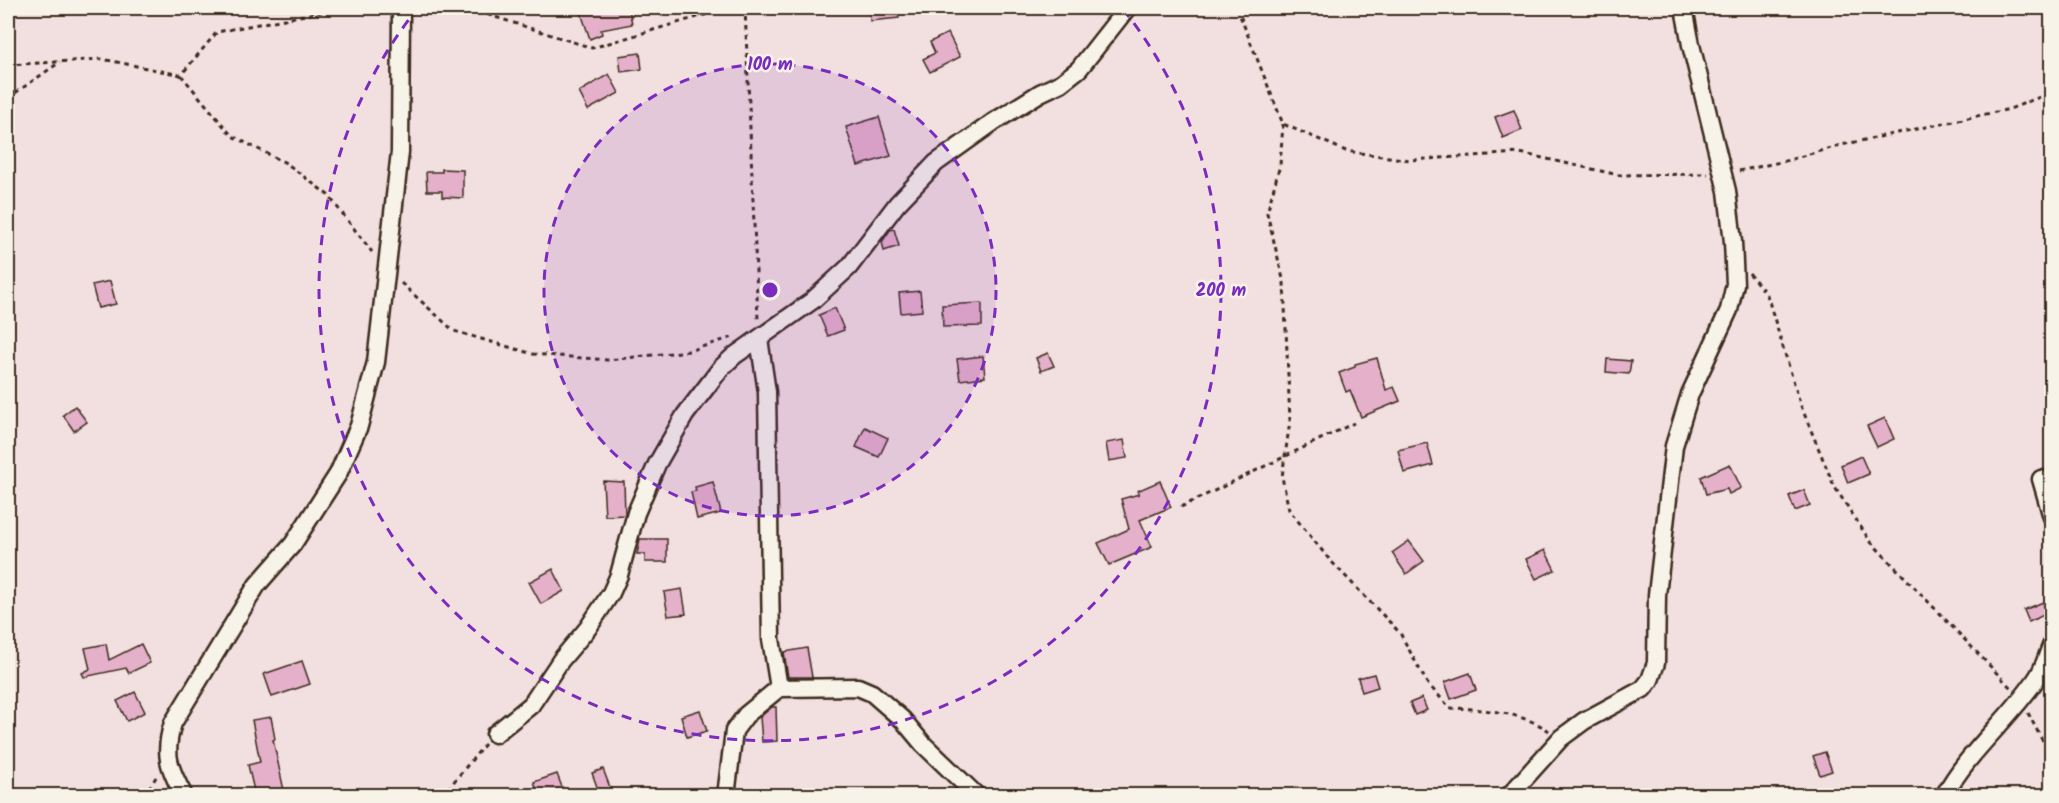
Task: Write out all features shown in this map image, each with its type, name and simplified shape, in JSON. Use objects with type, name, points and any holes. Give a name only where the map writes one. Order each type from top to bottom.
[{"type":"street","points":[[184,795],[171,771],[168,760],[169,736],[173,723],[257,585],[293,544],[338,474],[359,426],[376,362],[400,152],[401,8]]},
{"type":"street","points":[[495,734],[531,705],[561,660],[588,628],[611,592],[619,575],[636,513],[657,464],[685,415],[721,368],[734,356],[812,301],[849,267],[897,204],[936,163],[992,123],[1040,93],[1061,83],[1079,69],[1127,8]]},
{"type":"street","points":[[1509,795],[1561,738],[1584,721],[1643,689],[1650,680],[1656,663],[1657,595],[1674,446],[1690,394],[1729,310],[1735,284],[1726,190],[1684,8]]},
{"type":"street","points":[[759,339],[767,392],[771,639],[779,688]]},
{"type":"street","points":[[2041,479],[2052,517]]},
{"type":"street","points":[[1944,795],[1955,775],[1976,749],[1992,734],[2038,676],[2052,644]]},
{"type":"street","points":[[726,795],[734,731],[746,715],[779,688],[858,687],[872,693],[903,720],[930,752],[976,795]]},
{"type":"path","points":[[181,75],[217,32],[341,8]]},
{"type":"path","points":[[452,8],[486,14],[592,48],[728,8]]},
{"type":"path","points":[[745,8],[759,339]]},
{"type":"path","points":[[1237,8],[1283,124],[1281,165],[1267,213],[1284,282],[1290,421],[1282,477],[1288,510],[1329,559],[1400,633],[1427,682],[1450,708],[1482,709],[1538,723],[1561,738]]},
{"type":"path","points":[[8,65],[102,59],[181,75],[232,136],[286,163],[328,195],[386,270],[454,331],[533,354],[608,360],[689,351],[739,335]]},
{"type":"path","points":[[8,98],[62,61]]},
{"type":"path","points":[[1283,124],[1346,151],[1410,160],[1520,153],[1619,175],[1722,174],[1785,161],[1841,145],[2010,109],[2052,92]]},
{"type":"path","points":[[1733,252],[1767,295],[1801,406],[1834,486],[1870,541],[2021,698],[2052,759]]},
{"type":"path","points":[[1181,507],[1353,423]]},
{"type":"path","points":[[442,795],[470,759],[495,734]]},
{"type":"path","points":[[144,795],[168,760]]},
{"type":"building","points":[[597,8],[629,8],[632,24],[601,30],[602,34],[590,39],[581,13]]},
{"type":"building","points":[[869,8],[898,8],[899,18],[870,21]]},
{"type":"building","points":[[948,33],[960,57],[930,72],[923,59],[935,53],[930,42]]},
{"type":"building","points":[[640,53],[642,69],[621,72],[619,56]]},
{"type":"building","points":[[609,74],[619,93],[588,110],[579,92]]},
{"type":"building","points":[[1514,110],[1522,130],[1503,138],[1495,117]]},
{"type":"building","points":[[879,117],[891,156],[858,166],[846,127]]},
{"type":"building","points":[[442,169],[463,170],[463,198],[442,197],[442,191],[427,191],[426,172],[442,172]]},
{"type":"building","points":[[894,229],[899,246],[884,251],[882,242],[890,230]]},
{"type":"building","points":[[110,281],[116,304],[98,308],[92,285]]},
{"type":"building","points":[[920,291],[922,311],[901,313],[899,293]]},
{"type":"building","points":[[982,303],[982,326],[943,327],[942,305]]},
{"type":"building","points":[[835,308],[844,330],[828,336],[819,315]]},
{"type":"building","points":[[1048,353],[1054,366],[1041,371],[1036,358]]},
{"type":"building","points":[[983,356],[985,377],[960,380],[957,359]]},
{"type":"building","points":[[1377,358],[1386,390],[1394,387],[1400,401],[1361,417],[1350,390],[1346,392],[1339,373],[1355,367],[1355,364]]},
{"type":"building","points":[[1607,359],[1631,361],[1629,374],[1606,372]]},
{"type":"building","points":[[75,406],[87,422],[74,431],[63,415]]},
{"type":"building","points":[[1885,418],[1894,439],[1877,447],[1867,426]]},
{"type":"building","points":[[865,427],[888,438],[879,457],[856,447]]},
{"type":"building","points":[[1124,440],[1127,458],[1109,461],[1106,443]]},
{"type":"building","points":[[1427,443],[1433,465],[1404,473],[1398,450]]},
{"type":"building","points":[[1861,456],[1869,474],[1848,483],[1841,465]]},
{"type":"building","points":[[1730,464],[1741,488],[1729,494],[1727,489],[1706,494],[1701,477]]},
{"type":"building","points":[[603,481],[624,482],[625,515],[605,516]]},
{"type":"building","points":[[1160,481],[1171,507],[1140,520],[1152,547],[1109,565],[1098,543],[1129,529],[1121,499],[1139,494],[1137,491]]},
{"type":"building","points":[[713,482],[721,513],[697,519],[691,492],[696,491],[695,487]]},
{"type":"building","points":[[1804,490],[1810,505],[1795,511],[1789,496]]},
{"type":"building","points":[[640,539],[667,539],[667,562],[645,562],[645,554],[637,554]]},
{"type":"building","points":[[1409,541],[1424,561],[1406,574],[1392,553]]},
{"type":"building","points":[[1545,550],[1555,570],[1536,579],[1526,559]]},
{"type":"building","points":[[553,569],[564,591],[541,604],[529,582]]},
{"type":"building","points":[[682,589],[686,614],[668,616],[664,592]]},
{"type":"building","points":[[2043,602],[2048,613],[2029,622],[2024,610]]},
{"type":"building","points":[[106,644],[109,660],[141,644],[150,663],[129,673],[126,668],[84,677],[82,673],[90,669],[85,648]]},
{"type":"building","points":[[807,648],[812,677],[788,677],[784,652]]},
{"type":"building","points":[[302,661],[310,684],[272,697],[264,674]]},
{"type":"building","points":[[1470,673],[1476,690],[1451,699],[1445,682]]},
{"type":"building","points":[[1374,674],[1378,687],[1362,692],[1358,678]]},
{"type":"building","points":[[135,692],[145,712],[127,721],[117,701]]},
{"type":"building","points":[[1422,698],[1427,710],[1415,715],[1410,703]]},
{"type":"building","points":[[772,707],[776,707],[777,741],[762,742],[760,717]]},
{"type":"building","points":[[700,710],[707,731],[687,737],[681,716]]},
{"type":"building","points":[[271,717],[275,739],[273,740],[285,795],[255,795],[248,765],[260,762],[252,720]]},
{"type":"building","points":[[1825,752],[1832,771],[1820,775],[1813,756]]},
{"type":"building","points":[[603,769],[611,790],[600,795],[592,773]]},
{"type":"building","points":[[557,774],[565,795],[539,795],[534,782]]}]
